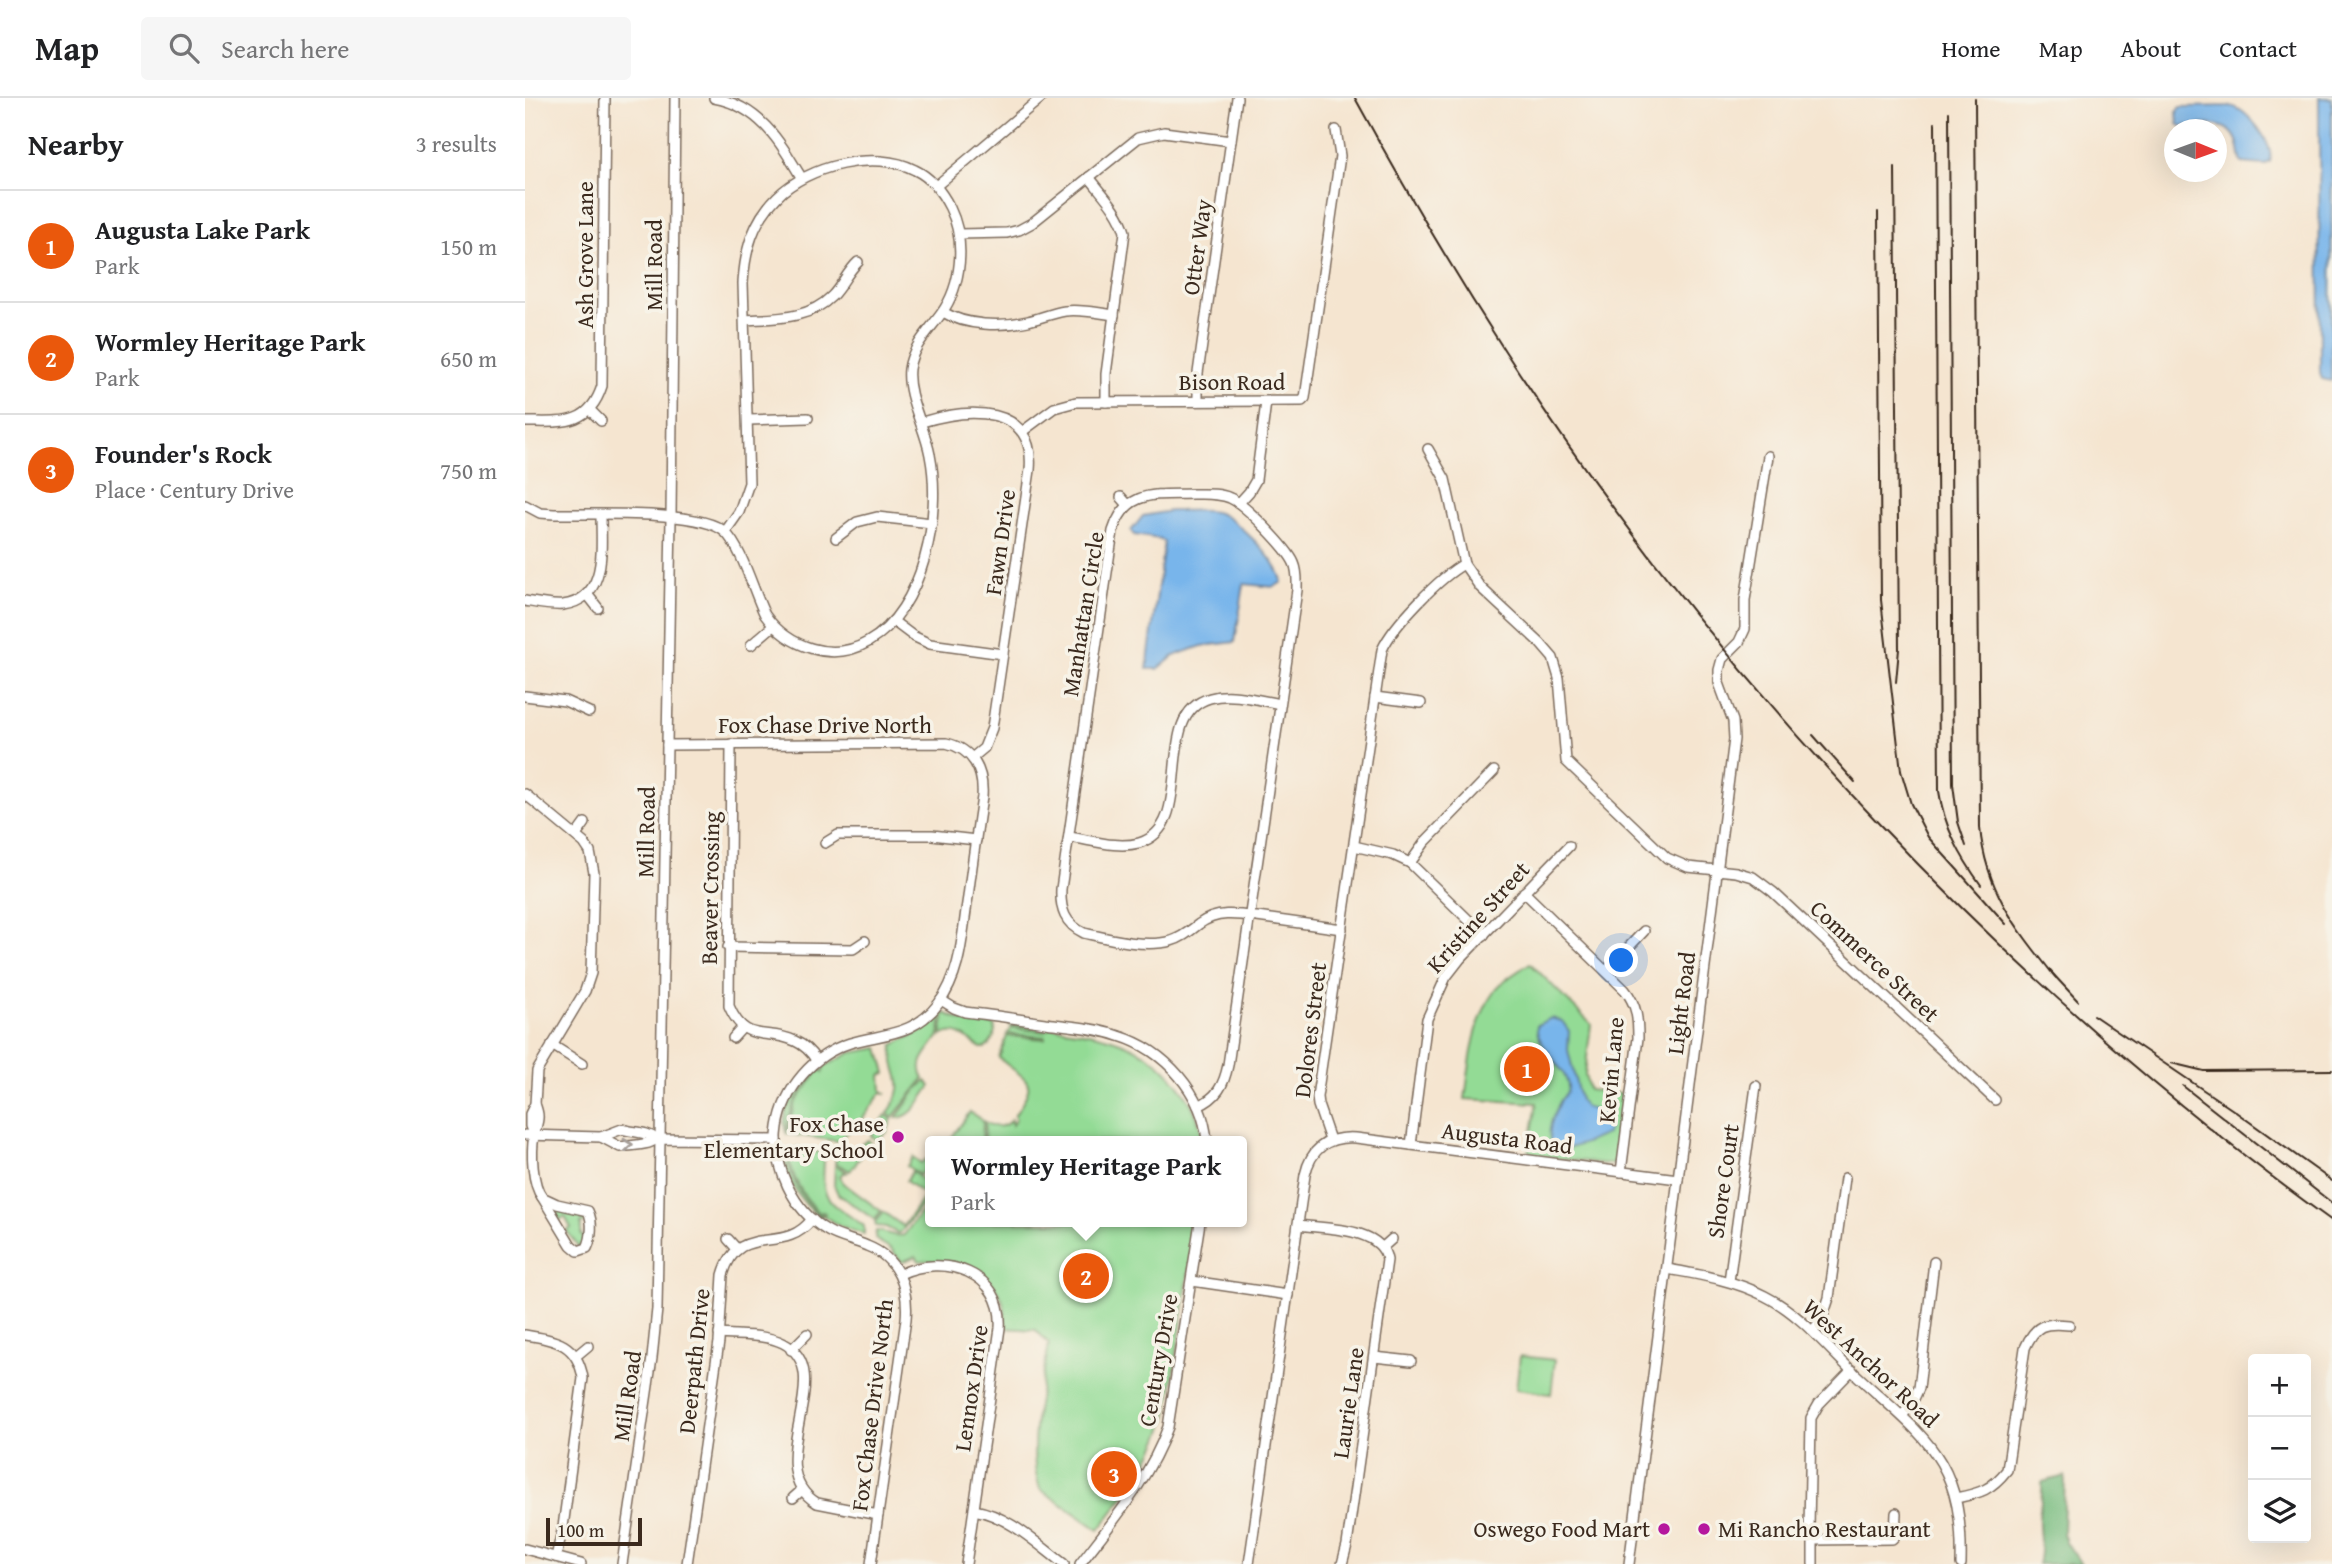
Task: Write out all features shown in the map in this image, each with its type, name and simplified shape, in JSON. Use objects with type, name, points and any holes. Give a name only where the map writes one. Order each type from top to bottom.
[{"type":"street","name":"Ash Grove Lane","points":[[590,410],[597,400],[603,380],[605,98]]},
{"type":"street","name":"Mill Road","points":[[622,1564],[657,1309],[671,518],[675,98]]},
{"type":"street","points":[[714,98],[743,107],[765,124],[785,149],[801,177]]},
{"type":"street","points":[[936,186],[1041,98]]},
{"type":"street","name":"Otter Way","points":[[1198,401],[1198,373],[1237,98]]},
{"type":"street","name":"Bison Road","points":[[1023,431],[1061,405],[1076,402],[1302,401],[1305,398],[1340,156],[1336,130]]},
{"type":"street","points":[[959,234],[1019,230],[1032,223],[1127,145],[1151,134],[1177,133],[1231,141]]},
{"type":"street","points":[[525,505],[540,513],[702,520],[725,532],[734,543],[760,604],[773,626],[798,644],[811,649],[837,651],[874,638],[893,621],[924,560],[932,523],[934,483],[922,422],[912,401],[909,367],[916,348],[943,312],[957,277],[959,234],[951,211],[936,186],[915,169],[886,162],[841,164],[801,177],[778,195],[757,223],[744,265],[749,483],[739,512],[725,532]]},
{"type":"street","points":[[1089,177],[1122,220],[1125,232],[1106,373],[1106,402]]},
{"type":"street","points":[[745,320],[786,318],[810,312],[832,296],[858,262]]},
{"type":"street","points":[[943,312],[960,321],[981,323],[1027,321],[1064,311],[1114,315]]},
{"type":"street","points":[[1239,503],[1256,480],[1266,402]]},
{"type":"street","points":[[525,422],[569,421],[590,410],[601,421]]},
{"type":"street","points":[[922,422],[949,416],[996,415],[1023,431]]},
{"type":"street","points":[[749,420],[808,418]]},
{"type":"street","name":"Fawn Drive","points":[[972,758],[984,748],[992,728],[1030,470],[1030,448],[1023,431]]},
{"type":"street","points":[[1429,449],[1445,479],[1464,564]]},
{"type":"street","name":"Light Road","points":[[1629,1564],[1734,739],[1733,721],[1720,682],[1719,670],[1727,652],[1738,642],[1745,629],[1745,600],[1768,456]]},
{"type":"street","points":[[1121,497],[1128,505],[1137,499],[1157,495],[1218,495],[1239,503],[1285,548],[1296,566],[1297,590],[1226,1076],[1217,1094],[1198,1106]]},
{"type":"street","name":"Manhattan Circle","points":[[1128,505],[1113,531],[1060,901],[1063,924],[1084,933],[1151,943],[1177,939],[1202,922],[1221,914],[1342,929]]},
{"type":"street","points":[[525,601],[561,605],[587,594],[595,584],[599,571],[601,515]]},
{"type":"street","points":[[837,538],[857,522],[877,517],[932,523]]},
{"type":"street","name":"Dolores Street","points":[[1330,1140],[1317,1097],[1382,649],[1388,636],[1451,571],[1464,564]]},
{"type":"street","name":"Commerce Street","points":[[1464,564],[1480,587],[1553,658],[1559,678],[1566,761],[1667,858],[1688,867],[1736,872],[1752,877],[1773,892],[1995,1100]]},
{"type":"street","points":[[587,594],[598,608]]},
{"type":"street","points":[[893,621],[913,636],[930,644],[1003,654]]},
{"type":"street","points":[[751,645],[773,626]]},
{"type":"street","points":[[525,696],[565,701],[589,712]]},
{"type":"street","points":[[1069,837],[1128,845],[1151,838],[1159,829],[1169,807],[1182,725],[1189,712],[1210,698],[1223,696],[1280,704]]},
{"type":"street","points":[[1375,697],[1421,703]]},
{"type":"street","name":"Fox Chase Drive North","points":[[667,744],[946,743],[958,747],[972,758],[981,772],[983,782],[976,840],[959,958],[952,981],[941,1000],[911,1027],[896,1034],[852,1043],[816,1060],[795,1085],[784,1104],[777,1140],[780,1167],[786,1184],[811,1219],[833,1234],[876,1250],[900,1274],[907,1295],[871,1564]]},
{"type":"street","name":"Beaver Crossing","points":[[731,744],[729,1006],[743,1027]]},
{"type":"street","points":[[1410,863],[1425,842],[1494,771]]},
{"type":"street","points":[[525,794],[577,834],[590,852],[593,862],[591,973],[585,991],[537,1071],[535,1104],[530,1114],[534,1177],[542,1197],[571,1245],[579,1251],[587,1248],[591,1220],[588,1211],[557,1204],[542,1197]]},
{"type":"street","points":[[577,834],[585,823]]},
{"type":"street","points":[[825,843],[838,835],[938,835],[976,840]]},
{"type":"street","points":[[1354,846],[1393,855],[1410,863],[1483,934]]},
{"type":"street","name":"Kristine Street","points":[[1411,1145],[1427,1018],[1446,977],[1483,934],[1569,846]]},
{"type":"street","name":"Kevin Lane","points":[[1524,892],[1631,998],[1638,1020],[1621,1172]]},
{"type":"street","points":[[1606,971],[1644,931]]},
{"type":"street","points":[[728,947],[853,949],[865,941]]},
{"type":"street","points":[[941,1000],[965,1012],[1119,1035],[1142,1045],[1177,1073],[1198,1106],[1206,1136]]},
{"type":"street","points":[[733,1038],[743,1027],[753,1033],[796,1041],[816,1060]]},
{"type":"street","points":[[552,1045],[582,1063]]},
{"type":"street","name":"Shore Court","points":[[1729,1281],[1756,1086]]},
{"type":"street","points":[[530,1135],[601,1137],[622,1129],[630,1133],[650,1134],[658,1139],[777,1140]]},
{"type":"street","points":[[601,1137],[620,1147],[632,1143],[650,1144],[658,1139]]},
{"type":"street","name":"Augusta Road","points":[[1330,1140],[1348,1137],[1678,1179]]},
{"type":"street","points":[[1249,1564],[1307,1164],[1319,1147],[1330,1140]]},
{"type":"street","points":[[1813,1331],[1823,1316],[1829,1298],[1845,1178]]},
{"type":"street","points":[[728,1239],[737,1249],[757,1241],[789,1237],[802,1230],[811,1219]]},
{"type":"street","points":[[1298,1225],[1368,1236],[1383,1247],[1392,1239]]},
{"type":"street","name":"Century Drive","points":[[1080,1564],[1160,1450],[1173,1407],[1200,1227]]},
{"type":"street","name":"Laurie Lane","points":[[1342,1564],[1387,1275],[1387,1260],[1383,1247]]},
{"type":"street","name":"Deerpath Drive","points":[[687,1564],[719,1334],[723,1275],[729,1257],[737,1249]]},
{"type":"street","points":[[1903,1415],[1919,1388],[1934,1262]]},
{"type":"street","name":"Lennox Drive","points":[[900,1274],[929,1266],[964,1271],[983,1280],[990,1287],[999,1307],[1000,1328],[966,1564]]},
{"type":"street","name":"West Anchor Road","points":[[1667,1269],[1729,1281],[1778,1303],[1813,1331],[1851,1370],[1903,1415],[1936,1453],[1950,1479],[1960,1524],[1961,1564]]},
{"type":"street","points":[[1192,1281],[1289,1294]]},
{"type":"street","points":[[1956,1498],[1982,1493],[2007,1470],[2025,1349],[2030,1337],[2037,1328],[2070,1325]]},
{"type":"street","points":[[719,1334],[772,1339],[792,1350],[804,1375],[794,1463],[796,1481],[809,1498],[826,1506],[878,1515]]},
{"type":"street","points":[[792,1350],[807,1334]]},
{"type":"street","points":[[525,1335],[555,1340],[566,1346],[576,1356],[582,1371],[582,1391],[563,1527],[556,1557]]},
{"type":"street","points":[[576,1356],[588,1346]]},
{"type":"street","points":[[1374,1357],[1411,1362]]},
{"type":"street","points":[[1813,1564],[1813,1540],[1809,1529],[1811,1418],[1819,1404],[1851,1370]]},
{"type":"street","points":[[793,1498],[802,1490]]},
{"type":"street","points":[[974,1510],[1002,1519],[1064,1564]]},
{"type":"street","points":[[1813,1540],[1892,1539],[1895,1536],[1896,1513]]},
{"type":"street","points":[[525,1549],[581,1564]]},
{"type":"green space","points":[[1530,963],[1591,1024],[1585,1074],[1589,1090],[1627,1094],[1616,1165],[1528,1155],[1537,1103],[1465,1099],[1477,1028],[1488,1001],[1504,981]]},
{"type":"green space","points":[[942,1013],[938,1037],[922,1062],[921,1073],[924,1079],[893,1117],[888,1113],[895,1101],[899,1085],[893,1045],[922,1031]]},
{"type":"green space","points":[[945,1013],[963,1021],[994,1025],[992,1041],[985,1048],[981,1048],[957,1033],[941,1036]]},
{"type":"green space","points":[[1016,1024],[1083,1032],[1104,1037],[1144,1053],[1161,1066],[1187,1096],[1202,1136],[984,1136],[985,1122],[998,1127],[1011,1120],[1012,1125],[1016,1119],[1014,1116],[1027,1094],[1027,1082],[999,1058],[1007,1036],[1045,1039],[1007,1034],[1011,1028],[1046,1032],[1009,1026]]},
{"type":"green space","points":[[879,1048],[886,1073],[881,1075],[882,1091],[887,1094],[881,1093],[859,1124],[862,1129],[856,1127],[843,1135],[843,1140],[837,1141],[787,1134],[795,1103],[816,1074],[850,1053]]},
{"type":"green space","points":[[818,1067],[820,1069],[807,1082],[797,1098],[786,1132],[784,1123],[788,1105],[799,1087]]},
{"type":"green space","points":[[926,1081],[931,1086],[916,1107],[907,1115],[896,1118],[917,1089]]},
{"type":"green space","points":[[970,1112],[983,1121],[982,1136],[953,1136]]},
{"type":"green space","points":[[886,1115],[892,1119],[887,1132],[876,1140],[871,1136]]},
{"type":"green space","points":[[868,1140],[871,1143],[850,1171],[835,1163],[837,1153],[854,1149]]},
{"type":"green space","points":[[799,1147],[800,1150],[824,1153],[823,1183],[826,1194],[835,1205],[864,1226],[864,1234],[833,1222],[809,1202],[792,1172],[788,1154]]},
{"type":"green space","points":[[786,1153],[797,1188],[820,1218],[794,1189],[786,1171]]},
{"type":"green space","points":[[913,1157],[921,1163],[925,1160],[925,1168],[920,1175],[907,1166]]},
{"type":"green space","points":[[835,1165],[848,1173],[844,1172],[840,1176],[843,1183],[881,1211],[875,1220],[838,1194],[834,1185]]},
{"type":"green space","points":[[912,1171],[925,1182],[925,1195],[906,1181]]},
{"type":"green space","points":[[925,1195],[925,1201],[901,1232],[876,1226],[875,1223],[883,1212],[903,1226]]},
{"type":"green space","points":[[555,1207],[585,1213],[587,1223],[581,1223],[581,1236],[587,1236],[585,1246],[578,1247],[567,1231],[571,1228],[565,1217],[559,1220]]},
{"type":"green space","points":[[925,1207],[925,1227],[1195,1227],[1168,1414],[1148,1461],[1099,1530],[1040,1489],[1036,1473],[1034,1436],[1049,1344],[1036,1330],[1005,1328],[1005,1309],[999,1293],[992,1283],[971,1268],[945,1262],[919,1261],[916,1256],[902,1262],[891,1249],[875,1239],[876,1231],[904,1235]]},
{"type":"green space","points":[[1520,1356],[1555,1360],[1551,1394],[1516,1389]]},
{"type":"green space","points":[[2065,1476],[2063,1533],[2081,1564],[2038,1564],[2042,1482]]},
{"type":"water","points":[[2319,98],[2332,98],[2331,381],[2322,379],[2320,372]]},
{"type":"water","points":[[2180,107],[2237,108],[2259,128],[2268,146],[2270,162],[2264,165],[2242,163],[2238,144],[2227,129],[2227,119],[2178,119],[2177,111]]},
{"type":"water","points":[[1170,511],[1204,511],[1223,515],[1265,552],[1282,582],[1274,587],[1244,584],[1235,642],[1202,646],[1174,656],[1158,669],[1147,669],[1164,542],[1134,535],[1131,531],[1143,516]]},
{"type":"water","points":[[1551,1018],[1562,1021],[1569,1031],[1568,1050],[1580,1100],[1585,1107],[1603,1113],[1609,1127],[1606,1134],[1561,1149],[1554,1149],[1550,1131],[1555,1113],[1568,1090],[1567,1081],[1537,1032],[1537,1025]]},
{"type":"railway","points":[[1355,98],[1466,289],[1588,473],[1679,594],[1776,710],[1879,824],[1986,932],[2098,1035],[2214,1131],[2332,1221]]},
{"type":"railway","points":[[1975,99],[1980,828],[1989,872],[2006,909],[2056,978]]},
{"type":"railway","points":[[1949,112],[1953,784],[1958,822],[1966,846]]},
{"type":"railway","points":[[1935,123],[1939,791],[1954,841],[1981,885]]},
{"type":"railway","points":[[1895,167],[1899,649],[1896,682]]},
{"type":"railway","points":[[1878,212],[1881,600],[1901,771],[1911,804],[1928,837],[2006,924]]},
{"type":"railway","points":[[1813,735],[1855,782]]},
{"type":"railway","points":[[2052,973],[2078,1001]]},
{"type":"railway","points":[[2093,1015],[2332,1181]]},
{"type":"railway","points":[[2171,1063],[2204,1071],[2332,1070]]},
{"type":"railway","points":[[2183,1086],[2332,1203]]},
{"type":"place","name":"Augusta Lake Park","points":[[1527,1069]]},
{"type":"place","name":"Fox Chase Elementary School","points":[[898,1137]]},
{"type":"place","name":"Wormley Heritage Park","points":[[1086,1276]]},
{"type":"place","name":"Founder's Rock","points":[[1114,1474]]},
{"type":"place","name":"Oswego Food Mart","points":[[1664,1529]]},
{"type":"place","name":"Mi Rancho Restaurant","points":[[1704,1529]]}]
